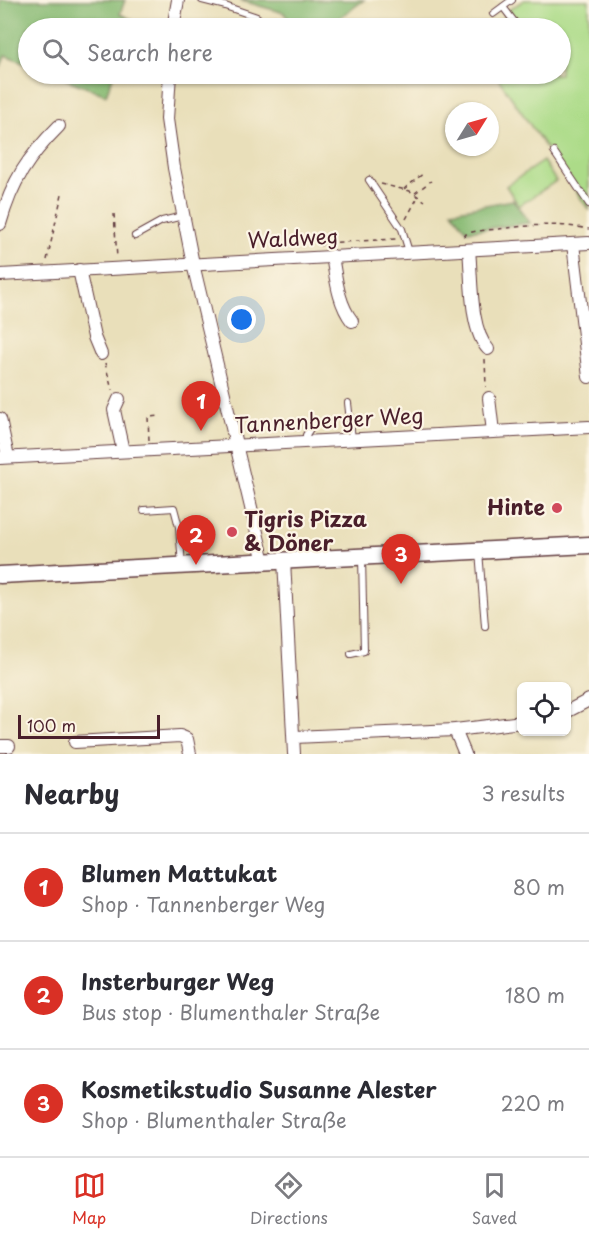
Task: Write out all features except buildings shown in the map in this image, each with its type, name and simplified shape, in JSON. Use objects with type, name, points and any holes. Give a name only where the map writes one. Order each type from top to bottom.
[{"type":"main road","points":[[0,575],[589,545]]},
{"type":"street","points":[[175,18],[178,0]]},
{"type":"street","points":[[169,84],[167,119],[183,216],[264,562]]},
{"type":"street","points":[[0,224],[6,202],[24,165],[59,126]]},
{"type":"street","name":"Waldweg","points":[[0,275],[589,243]]},
{"type":"street","points":[[573,244],[589,377]]},
{"type":"street","points":[[469,250],[476,322],[480,337],[488,349]]},
{"type":"street","points":[[332,256],[341,303],[352,321]]},
{"type":"street","points":[[79,270],[94,336],[101,354]]},
{"type":"street","points":[[489,398],[493,432]]},
{"type":"street","points":[[117,402],[114,410],[123,451]]},
{"type":"street","points":[[0,419],[4,457]]},
{"type":"street","name":"Tannenberger Weg","points":[[4,457],[589,427]]},
{"type":"street","points":[[284,560],[294,754]]},
{"type":"street","points":[[571,710],[589,700]]},
{"type":"street","points":[[294,737],[454,730],[517,723]]},
{"type":"street","points":[[454,730],[465,754]]},
{"type":"street","points":[[75,742],[180,736],[187,739],[190,754]]},
{"type":"lane","points":[[201,0],[222,4],[256,17]]},
{"type":"lane","points":[[493,14],[512,0]]},
{"type":"lane","points":[[503,7],[511,18]]},
{"type":"lane","points":[[554,152],[589,204]]},
{"type":"lane","points":[[369,180],[399,225],[409,253]]},
{"type":"lane","points":[[135,236],[162,221],[183,216]]},
{"type":"lane","points":[[348,403],[352,439]]},
{"type":"lane","points":[[306,441],[306,435],[313,424]]},
{"type":"lane","points":[[144,510],[174,508],[179,526],[182,566]]},
{"type":"lane","points":[[479,551],[485,626]]},
{"type":"lane","points":[[351,654],[364,651],[362,556]]},
{"type":"path","points":[[402,190],[424,173]]},
{"type":"path","points":[[369,180],[414,194],[425,201]]},
{"type":"path","points":[[414,194],[430,181]]},
{"type":"path","points":[[44,273],[62,194]]},
{"type":"path","points":[[399,225],[407,219],[418,196]]},
{"type":"path","points":[[114,214],[118,269]]},
{"type":"path","points":[[488,349],[485,358],[489,398]]},
{"type":"path","points":[[101,354],[117,402]]},
{"type":"path","points":[[150,450],[148,417],[159,417]]},
{"type":"green space","points":[[0,0],[125,0],[120,14],[129,18],[18,18],[18,60],[5,55],[0,69]]},
{"type":"green space","points":[[239,0],[364,0],[339,18],[287,18],[284,13]]},
{"type":"green space","points":[[524,0],[589,0],[589,210],[502,84],[571,84],[571,18],[504,18],[506,12]]},
{"type":"green space","points":[[78,84],[110,84],[106,95]]},
{"type":"green space","points":[[543,161],[556,181],[519,206],[506,186]]},
{"type":"green space","points":[[513,200],[530,223],[467,231],[452,211]]},
{"type":"place","name":"Blumen Mattukat","points":[[201,431]]},
{"type":"place","name":"Hinte","points":[[557,508]]},
{"type":"place","name":"Tigris Pizza & Döner","points":[[232,532]]},
{"type":"place","name":"Insterburger Weg","points":[[196,565]]},
{"type":"place","name":"Kosmetikstudio Susanne Alester","points":[[401,584]]}]
